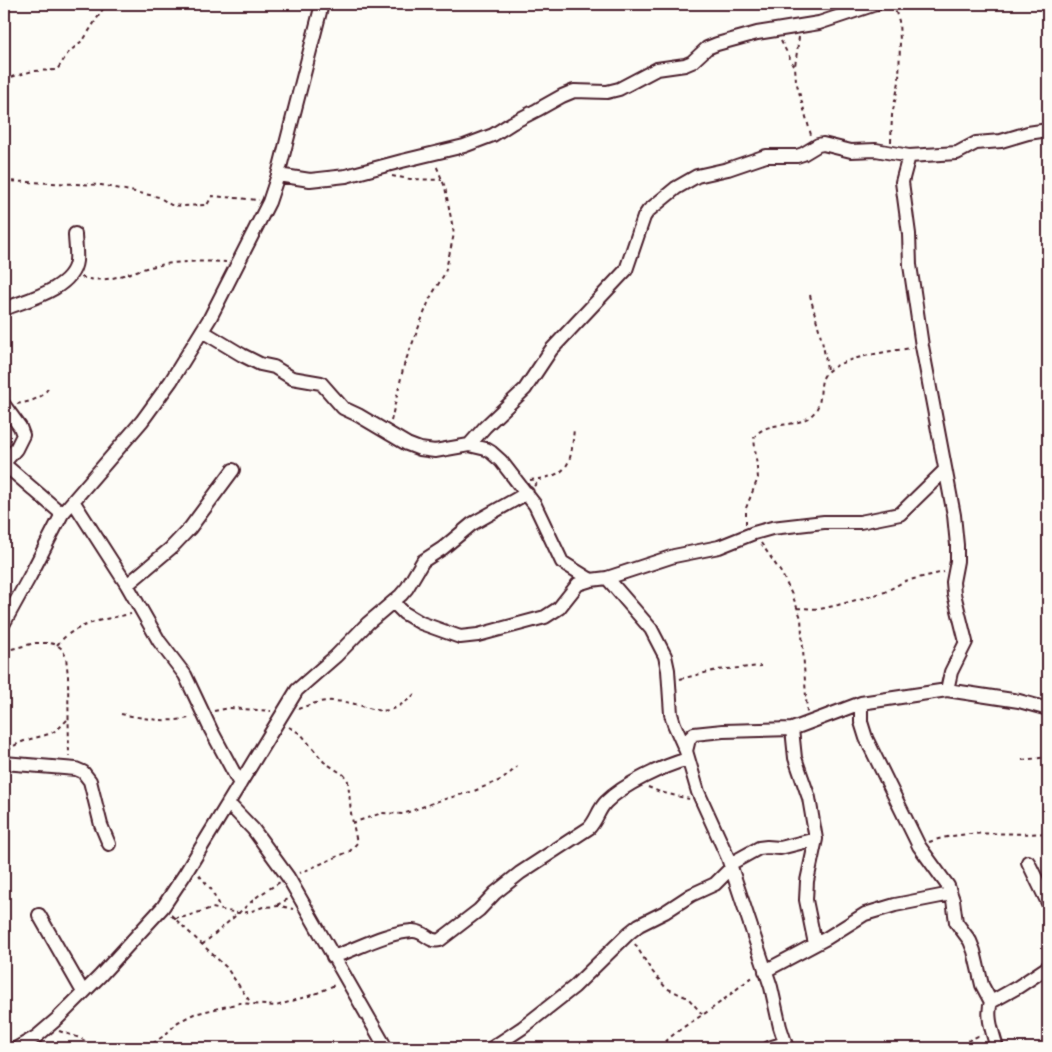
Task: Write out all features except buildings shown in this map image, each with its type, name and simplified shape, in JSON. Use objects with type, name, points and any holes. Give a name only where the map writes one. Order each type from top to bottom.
[{"type":"street","points":[[5,615],[30,576],[62,514],[142,421],[171,381],[202,331],[239,262],[269,202],[278,176],[322,4]]},
{"type":"street","points":[[278,176],[310,180],[346,176],[479,142],[574,91],[607,92],[619,89],[657,70],[692,62],[707,48],[716,44],[776,30],[819,24],[876,4]]},
{"type":"street","points":[[470,445],[480,432],[525,390],[551,350],[626,270],[644,217],[648,211],[676,188],[697,176],[728,169],[766,156],[797,156],[823,144],[851,151],[876,150],[909,156],[957,153],[976,143],[1001,141],[1028,133],[1048,130]]},
{"type":"street","points":[[909,156],[902,182],[909,234],[912,280],[922,346],[934,401],[954,515],[957,545],[953,582],[954,594],[966,642],[952,672],[947,690]]},
{"type":"street","points":[[4,308],[64,284],[72,274],[76,262],[75,234]]},
{"type":"street","points":[[202,331],[242,355],[260,364],[274,367],[292,378],[321,383],[343,408],[406,444],[420,449],[435,451],[470,445],[491,452],[501,461],[527,493],[541,516],[562,562],[591,580]]},
{"type":"street","points":[[4,406],[20,427],[23,435],[16,449],[4,464],[62,514]]},
{"type":"street","points":[[126,585],[171,548],[190,528],[233,470]]},
{"type":"street","points":[[393,602],[404,613],[433,628],[460,637],[478,635],[545,617],[559,608],[578,584],[607,578],[674,556],[719,547],[751,534],[824,522],[860,522],[900,514],[946,470]]},
{"type":"street","points":[[18,1048],[47,1027],[83,992],[163,907],[297,690],[318,673],[353,637],[407,588],[423,561],[443,548],[472,524],[527,493]]},
{"type":"street","points":[[73,501],[143,612],[159,641],[185,675],[240,784]]},
{"type":"street","points":[[607,578],[652,629],[665,656],[671,714],[703,803],[730,866],[771,986],[786,1046],[769,1048]]},
{"type":"street","points":[[687,755],[689,739],[694,734],[760,729],[776,731],[792,729],[861,703],[947,690],[1019,701],[1048,709]]},
{"type":"street","points":[[861,703],[861,722],[866,738],[919,846],[927,860],[941,876],[951,894],[956,922],[970,941],[982,985],[991,1002]]},
{"type":"street","points":[[792,729],[794,758],[809,798],[816,840],[807,881],[806,900],[815,944]]},
{"type":"street","points":[[333,957],[389,935],[404,932],[418,930],[431,940],[440,940],[479,910],[495,893],[520,873],[589,828],[596,821],[604,804],[614,795],[687,755]]},
{"type":"street","points":[[4,759],[83,772],[90,781],[99,820],[109,844]]},
{"type":"street","points":[[228,803],[253,829],[288,877],[386,1048]]},
{"type":"street","points":[[492,1048],[522,1028],[574,987],[639,925],[715,884],[730,866],[759,848],[780,848],[816,840]]},
{"type":"street","points":[[1028,862],[1048,903]]},
{"type":"street","points":[[765,970],[815,944],[865,914],[895,905],[951,894]]},
{"type":"street","points":[[39,915],[83,992]]},
{"type":"street","points":[[997,1048],[988,1012],[991,1002],[1048,967]]},
{"type":"path","points":[[4,79],[33,71],[57,70],[60,68],[68,53],[84,39],[106,4]]},
{"type":"path","points":[[890,152],[892,115],[899,82],[900,57],[899,21],[893,4]]},
{"type":"path","points":[[800,28],[795,66],[796,81],[814,147]]},
{"type":"path","points":[[776,30],[795,66]]},
{"type":"path","points":[[388,433],[404,365],[430,298],[445,273],[454,234],[449,203],[432,153]]},
{"type":"path","points":[[387,174],[405,178],[442,180]]},
{"type":"path","points":[[4,181],[101,185],[159,197],[171,205],[182,206],[207,205],[212,196],[253,198],[269,202]]},
{"type":"path","points":[[72,274],[89,279],[102,280],[124,276],[161,264],[212,261],[239,262]]},
{"type":"path","points":[[807,724],[801,618],[782,574],[751,534],[746,508],[758,478],[754,438],[756,434],[765,428],[796,423],[816,412],[819,405],[824,378],[827,372],[823,340],[816,322],[810,295]]},
{"type":"path","points":[[827,372],[867,355],[922,346]]},
{"type":"path","points":[[4,406],[45,394],[49,385]]},
{"type":"path","points":[[518,481],[550,477],[558,474],[565,468],[572,451],[574,428]]},
{"type":"path","points":[[797,608],[820,608],[838,605],[885,592],[905,581],[956,568]]},
{"type":"path","points":[[57,645],[69,633],[85,625],[143,612]]},
{"type":"path","points":[[4,651],[35,643],[50,643],[62,649],[66,657],[69,769]]},
{"type":"path","points":[[669,684],[696,674],[760,666]]},
{"type":"path","points":[[282,716],[312,704],[334,701],[378,711],[390,711],[399,708],[417,692]]},
{"type":"path","points":[[121,714],[164,720],[187,719],[229,708],[272,711],[282,716],[301,734],[324,762],[346,778],[349,786],[352,823],[357,837],[357,843],[354,848],[341,856],[288,877],[258,896],[202,945]]},
{"type":"path","points":[[4,759],[18,743],[36,736],[49,734],[58,729],[68,719]]},
{"type":"path","points":[[1022,760],[1048,757]]},
{"type":"path","points":[[352,823],[382,813],[403,814],[438,801],[474,792],[503,780],[516,767]]},
{"type":"path","points":[[636,782],[660,792],[703,803]]},
{"type":"path","points":[[919,846],[944,837],[970,834],[1048,833]]},
{"type":"path","points":[[190,866],[206,882],[220,908]]},
{"type":"path","points":[[275,907],[292,897]]},
{"type":"path","points":[[163,907],[226,967],[252,1003]]},
{"type":"path","points":[[174,918],[193,915],[212,908],[220,908],[238,913],[249,912],[263,907],[275,907],[288,908],[309,914]]},
{"type":"path","points":[[629,933],[640,953],[661,983],[671,992],[692,1001],[702,1015]]},
{"type":"path","points":[[660,1048],[681,1029],[765,970]]},
{"type":"path","points":[[146,1048],[165,1035],[184,1018],[232,1004],[252,1003],[276,1006],[335,985],[345,978]]},
{"type":"path","points":[[47,1027],[80,1038],[93,1046],[120,1048]]},
{"type":"path","points":[[953,1048],[992,1029]]}]
